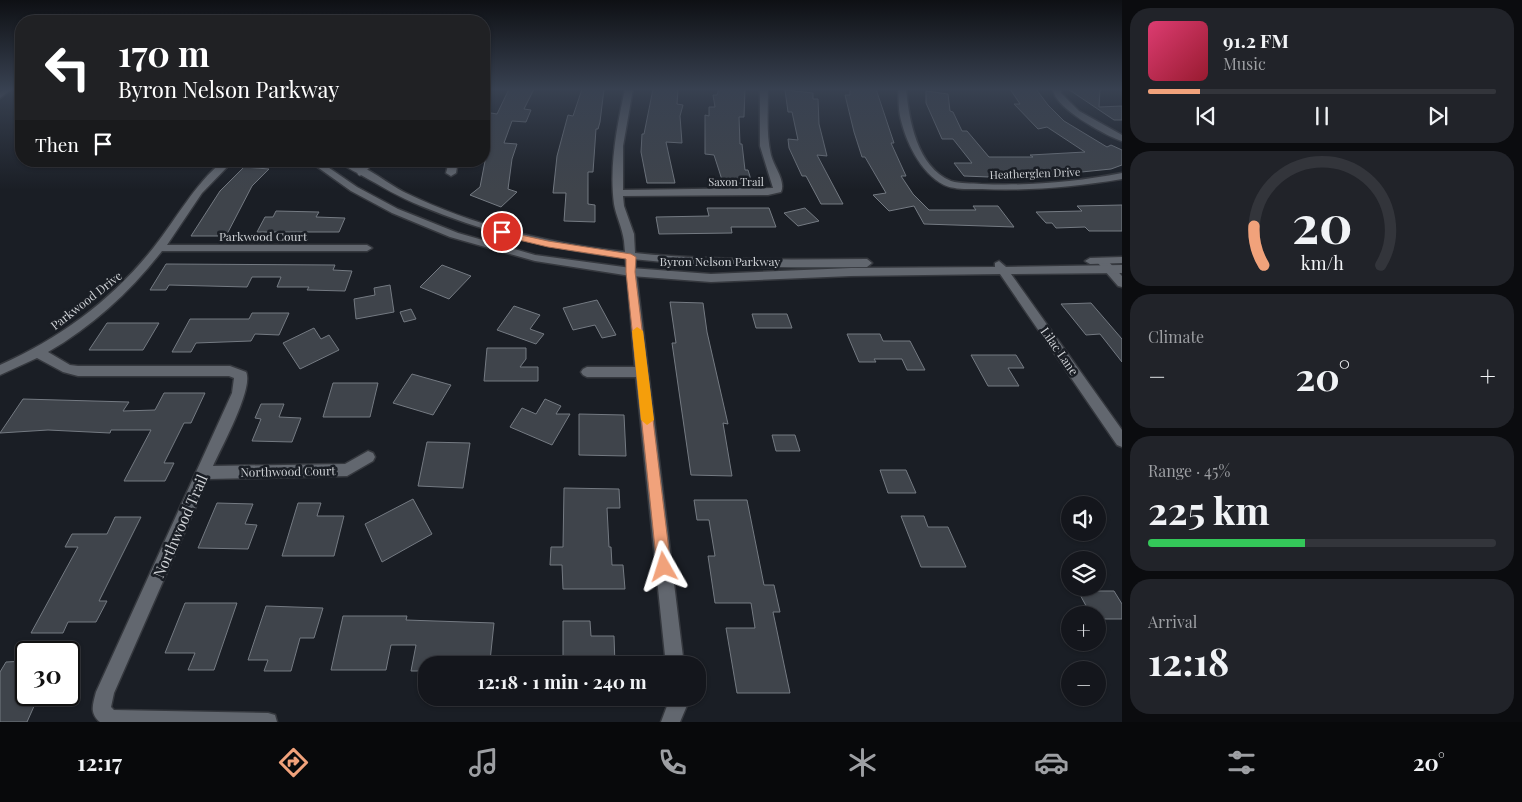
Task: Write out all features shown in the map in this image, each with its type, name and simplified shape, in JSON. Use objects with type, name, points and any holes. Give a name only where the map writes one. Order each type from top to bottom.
[{"type":"street","points":[[622,123],[616,167],[620,205],[626,222],[631,257],[630,272],[674,656]]},
{"type":"street","name":"Saxon Trail","points":[[620,193],[768,192],[778,190],[779,184],[768,162],[765,123]]},
{"type":"street","name":"Heatherglen Drive","points":[[906,123],[923,160],[936,175],[948,184],[992,187],[1048,186],[1093,182],[1122,176]]},
{"type":"street","points":[[1094,123],[1122,138]]},
{"type":"street","name":"Parkwood Drive","points":[[0,370],[39,353],[123,291],[160,248],[201,184],[221,167]]},
{"type":"street","name":"Byron Nelson Parkway","points":[[322,167],[354,189],[395,212],[454,235],[535,258],[630,272],[711,278],[877,267]]},
{"type":"street","name":"Byron Nelson Parkway","points":[[352,167],[415,202],[486,229],[548,244],[631,257],[695,262],[877,267],[999,266],[1122,260]]},
{"type":"street","points":[[451,173],[452,167]]},
{"type":"street","name":"Parkwood Court","points":[[160,248],[367,248]]},
{"type":"street","points":[[1102,261],[1116,270],[1122,282]]},
{"type":"street","name":"Byron Nelson Parkway","points":[[999,266],[1116,270]]},
{"type":"street","name":"Lilac Lane","points":[[999,266],[1122,441]]},
{"type":"street","name":"Northwood Trail","points":[[39,353],[67,369],[78,372],[230,371],[241,375],[238,393],[105,692],[101,711],[112,719],[268,722]]},
{"type":"street","points":[[587,372],[642,372]]},
{"type":"street","name":"Northwood Court","points":[[204,473],[347,470],[368,457]]},
{"type":"street","points":[[670,722],[678,706]]},
{"type":"lane","points":[[360,173],[366,167]]},
{"type":"building","points":[[490,123],[511,123],[504,143],[517,144],[512,159],[508,189],[517,192],[501,207],[470,195],[480,187],[484,167],[490,167]]},
{"type":"building","points":[[566,123],[600,123],[598,129],[596,129],[593,172],[588,172],[588,204],[595,205],[595,222],[564,221],[566,193],[553,193],[557,156]]},
{"type":"building","points":[[646,123],[680,123],[682,143],[666,142],[675,183],[647,183],[641,152],[642,134],[644,134]]},
{"type":"building","points":[[705,123],[739,123],[740,144],[742,144],[745,170],[748,170],[752,183],[723,183],[714,155],[705,154]]},
{"type":"building","points":[[794,123],[819,123],[827,156],[817,155],[843,204],[821,204],[806,176],[802,176],[789,148],[788,139],[798,140]]},
{"type":"building","points":[[852,123],[887,123],[894,143],[891,143],[906,176],[901,176],[913,194],[929,210],[976,210],[973,206],[998,206],[1014,227],[924,224],[914,206],[889,211],[873,195],[886,193],[865,157],[862,157]]},
{"type":"building","points":[[935,123],[958,123],[962,131],[967,131],[989,157],[1033,157],[1030,155],[1085,152],[1047,127],[1038,129],[1032,123],[1067,123],[1107,147],[1111,145],[1122,150],[1122,165],[1111,169],[1032,177],[1004,177],[997,170],[989,177],[964,176],[954,163],[972,163],[953,139],[942,139]]},
{"type":"building","points":[[244,167],[269,169],[252,186],[226,236],[191,236],[220,191]]},
{"type":"building","points":[[1122,205],[1122,231],[1089,231],[1085,227],[1056,228],[1052,223],[1046,223],[1036,212],[1082,211],[1077,206]]},
{"type":"building","points":[[707,208],[769,208],[776,227],[731,227],[732,233],[659,234],[656,217],[709,216]]},
{"type":"building","points":[[805,208],[819,221],[798,226],[784,213]]},
{"type":"building","points":[[276,211],[319,212],[316,217],[345,218],[339,232],[257,232],[265,217],[273,217]]},
{"type":"building","points":[[166,264],[335,265],[333,270],[352,271],[345,291],[307,290],[309,287],[277,287],[281,277],[252,277],[247,287],[169,285],[166,290],[150,290]]},
{"type":"building","points":[[442,265],[471,276],[449,299],[420,287]]},
{"type":"building","points":[[390,285],[394,312],[356,319],[354,299],[375,295],[374,288]]},
{"type":"building","points":[[597,300],[616,335],[602,338],[595,325],[573,330],[563,308]]},
{"type":"building","points":[[670,302],[703,303],[707,332],[728,424],[723,423],[732,476],[691,475],[672,343],[676,343]]},
{"type":"building","points":[[1091,303],[1122,339],[1122,362],[1100,334],[1086,335],[1061,304]]},
{"type":"building","points":[[514,306],[540,315],[530,329],[544,334],[536,344],[497,330]]},
{"type":"building","points":[[411,309],[416,319],[404,322],[400,312]]},
{"type":"building","points":[[252,313],[289,313],[279,335],[255,334],[251,341],[196,343],[191,352],[172,352],[190,319],[249,319]]},
{"type":"building","points":[[752,314],[787,314],[792,328],[756,328]]},
{"type":"building","points":[[107,323],[159,323],[143,350],[89,350]]},
{"type":"building","points":[[314,328],[321,339],[329,335],[339,350],[300,369],[283,343]]},
{"type":"building","points":[[847,334],[880,334],[883,341],[910,341],[925,370],[907,370],[902,359],[874,359],[876,362],[859,362]]},
{"type":"building","points":[[487,348],[526,348],[526,359],[520,367],[538,367],[538,381],[484,381]]},
{"type":"building","points":[[971,355],[1016,355],[1024,368],[1008,368],[1019,386],[988,386]]},
{"type":"building","points":[[412,374],[451,385],[433,415],[393,403]]},
{"type":"building","points":[[333,383],[378,383],[370,417],[323,417]]},
{"type":"building","points":[[164,393],[205,393],[191,423],[184,423],[164,463],[174,463],[165,481],[124,481],[151,430],[111,430],[110,433],[48,430],[0,433],[23,399],[129,402],[123,411],[155,410]]},
{"type":"building","points":[[545,399],[561,406],[556,414],[570,414],[552,445],[510,427],[522,408],[536,414]]},
{"type":"building","points":[[261,404],[284,404],[279,417],[301,418],[292,442],[252,441],[261,419],[255,418]]},
{"type":"building","points":[[579,414],[624,415],[626,456],[579,455]]},
{"type":"building","points":[[772,435],[795,435],[800,451],[776,451]]},
{"type":"building","points":[[427,442],[470,443],[463,488],[418,486]]},
{"type":"building","points":[[880,470],[906,470],[916,493],[888,493]]},
{"type":"building","points":[[564,488],[619,489],[620,508],[607,508],[609,547],[611,547],[612,565],[623,565],[625,589],[563,589],[562,565],[550,565],[551,547],[563,547]]},
{"type":"building","points":[[413,499],[432,534],[382,562],[365,524]]},
{"type":"building","points":[[694,500],[747,500],[764,585],[774,585],[780,612],[773,612],[790,693],[737,693],[726,628],[755,628],[751,603],[715,603],[708,556],[715,556],[709,520],[697,520]]},
{"type":"building","points":[[217,503],[253,504],[245,524],[257,525],[248,549],[198,548]]},
{"type":"building","points":[[298,503],[321,503],[317,516],[344,516],[334,556],[282,556]]},
{"type":"building","points":[[901,516],[924,516],[928,527],[948,527],[966,567],[921,567]]},
{"type":"building","points":[[115,517],[141,517],[99,601],[107,601],[96,622],[68,622],[63,633],[31,633],[78,547],[65,547],[72,534],[107,534]]},
{"type":"building","points":[[1106,591],[1114,591],[1122,604],[1122,619],[1106,619],[1106,606],[1086,606],[1081,596],[1106,596]]},
{"type":"building","points":[[185,603],[237,603],[214,670],[188,670],[195,653],[165,653]]},
{"type":"building","points":[[266,606],[323,608],[314,638],[300,638],[291,671],[264,671],[268,660],[248,660]]},
{"type":"building","points":[[343,616],[407,616],[406,620],[494,623],[491,656],[418,656],[418,671],[411,671],[416,645],[391,645],[386,670],[331,670]]},
{"type":"building","points":[[563,621],[590,621],[591,636],[614,636],[615,656],[563,656]]},
{"type":"building","points":[[6,662],[15,662],[15,706],[34,706],[27,722],[0,722],[0,672]]},
{"type":"slow traffic","points":[[637,331],[647,420]]},
{"type":"route","points":[[502,232],[548,244],[631,257],[630,272],[664,567]]}]
